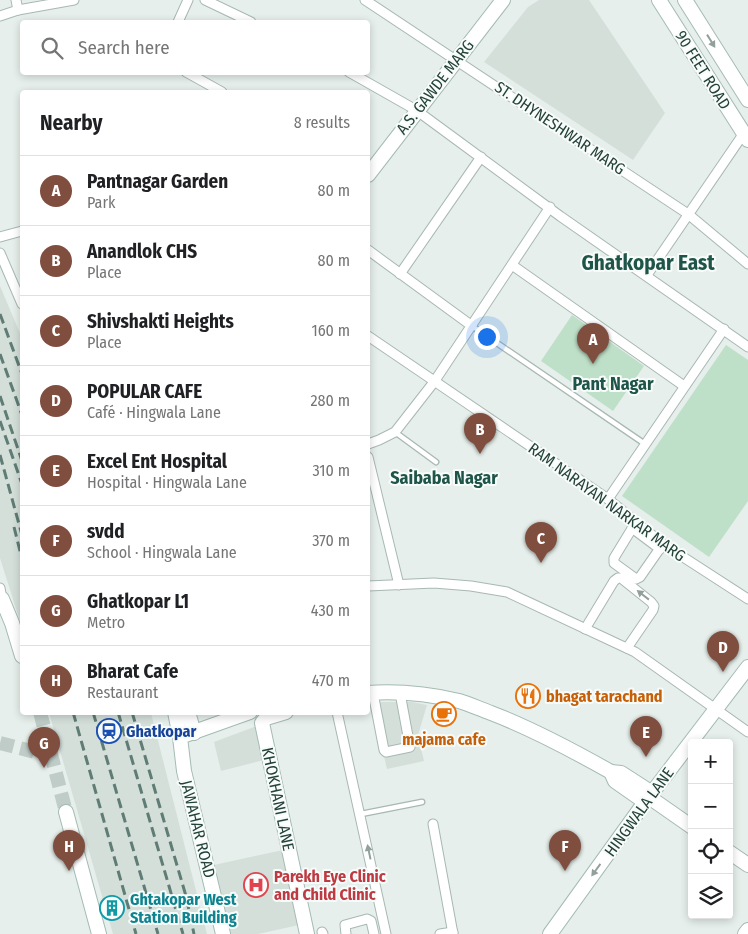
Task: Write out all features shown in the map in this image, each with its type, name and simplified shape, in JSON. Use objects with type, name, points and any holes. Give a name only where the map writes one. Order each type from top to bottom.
[{"type":"street","points":[[16,0],[18,10]]},
{"type":"street","points":[[0,16],[18,10],[68,0]]},
{"type":"street","points":[[179,20],[188,0]]},
{"type":"street","points":[[205,0],[247,20]]},
{"type":"street","name":"ST. DHYNESHWAR MARG","points":[[366,0],[688,214],[748,264]]},
{"type":"street","name":"A.S. GAWDE MARG","points":[[370,170],[503,0]]},
{"type":"street","name":"90 FEET ROAD","points":[[660,0],[746,137]]},
{"type":"street","points":[[685,0],[740,84],[748,100]]},
{"type":"street","points":[[191,75],[218,90]]},
{"type":"street","points":[[354,75],[416,110],[748,347]]},
{"type":"street","points":[[647,275],[688,214],[746,137]]},
{"type":"street","points":[[400,274],[481,157]]},
{"type":"street","points":[[370,443],[395,432],[434,382],[550,207]]},
{"type":"street","points":[[0,237],[20,232]]},
{"type":"street","points":[[370,252],[472,326]]},
{"type":"street","points":[[0,254],[20,299]]},
{"type":"street","points":[[512,265],[684,386]]},
{"type":"street","points":[[608,499],[724,329]]},
{"type":"street","name":"RAM NARAYAN NARKAR MARG","points":[[370,337],[608,499],[634,525],[662,547],[748,599]]},
{"type":"street","points":[[370,465],[399,585]]},
{"type":"street","points":[[634,525],[613,561],[632,578],[640,577],[662,547]]},
{"type":"street","points":[[585,629],[614,581],[621,578],[654,606],[627,648]]},
{"type":"street","points":[[370,586],[434,583],[471,586],[507,592],[635,652],[748,732]]},
{"type":"street","points":[[1,595],[20,649]]},
{"type":"street","name":"HINGWALA LANE","points":[[550,934],[748,667]]},
{"type":"street","points":[[400,694],[410,747],[386,752],[370,693],[400,694],[460,702],[555,741],[611,772],[621,773],[649,798],[688,824]]},
{"type":"street","points":[[177,715],[187,735]]},
{"type":"street","points":[[187,735],[188,715]]},
{"type":"street","points":[[187,735],[242,715]]},
{"type":"street","name":"KHOKHANI LANE","points":[[276,715],[266,718],[262,723],[307,934]]},
{"type":"street","points":[[338,715],[386,934]]},
{"type":"street","name":"JAWAHAR ROAD","points":[[187,735],[184,771],[224,934]]},
{"type":"street","points":[[66,812],[99,934]]},
{"type":"street","points":[[433,824],[453,933],[440,934]]},
{"type":"street","points":[[733,855],[748,866]]},
{"type":"street","points":[[346,934],[345,925],[367,919],[371,921],[374,934]]},
{"type":"street","points":[[745,934],[748,930]]},
{"type":"lane","points":[[472,326],[646,444]]},
{"type":"lane","points":[[395,432],[436,462]]},
{"type":"lane","points":[[361,814],[422,802]]},
{"type":"shaded area","points":[[539,0],[589,0],[665,113],[633,160],[484,62],[528,7]]},
{"type":"shaded area","points":[[0,286],[20,333],[20,622],[0,558]]},
{"type":"shaded area","points":[[372,702],[412,702],[427,705],[418,735],[424,761],[387,769]]},
{"type":"shaded area","points":[[50,715],[152,715],[207,934],[113,934]]},
{"type":"shaded area","points":[[257,726],[264,760],[221,771],[214,742]]},
{"type":"shaded area","points":[[283,850],[299,925],[258,934],[231,934],[214,865]]},
{"type":"green space","points":[[572,315],[644,366],[613,411],[541,361]]},
{"type":"green space","points":[[726,345],[748,360],[748,501],[709,557],[622,496]]},
{"type":"tunnel","points":[[41,715],[66,812]]},
{"type":"tunnel","points":[[0,743],[51,756]]},
{"type":"railway","points":[[0,314],[20,369]]},
{"type":"railway","points":[[0,354],[20,409]]},
{"type":"railway","points":[[0,396],[20,455]]},
{"type":"railway","points":[[0,421],[20,478]]},
{"type":"railway","points":[[0,455],[20,528]]},
{"type":"railway","points":[[14,527],[20,551]]},
{"type":"railway","points":[[74,715],[136,934]]},
{"type":"railway","points":[[94,715],[158,934]]},
{"type":"railway","points":[[119,715],[183,934]]},
{"type":"railway","points":[[133,715],[186,896],[194,934]]},
{"type":"place","name":"Pantnagar Garden","points":[[593,364]]},
{"type":"place","name":"Anandlok CHS","points":[[480,454]]},
{"type":"place","name":"Shivshakti Heights","points":[[541,563]]},
{"type":"place","name":"POPULAR CAFE","points":[[723,672]]},
{"type":"place","name":"bhagat tarachand","points":[[528,696]]},
{"type":"place","name":"majama cafe","points":[[444,714]]},
{"type":"place","name":"Ghatkopar","points":[[109,731]]},
{"type":"place","name":"Excel Ent Hospital","points":[[646,757]]},
{"type":"place","name":"Ghatkopar L1","points":[[44,768]]},
{"type":"place","name":"Bharat Cafe","points":[[69,871]]},
{"type":"place","name":"svdd","points":[[565,871]]},
{"type":"place","name":"Parekh Eye Clinic and Child Clinic","points":[[256,885]]},
{"type":"place","name":"Ghtakopar West Station Building","points":[[112,908]]},
{"type":"district","name":"Ghatkopar East","points":[[648,263]]},
{"type":"district","name":"Pant Nagar","points":[[613,384]]},
{"type":"district","name":"Saibaba Nagar","points":[[444,478]]}]
